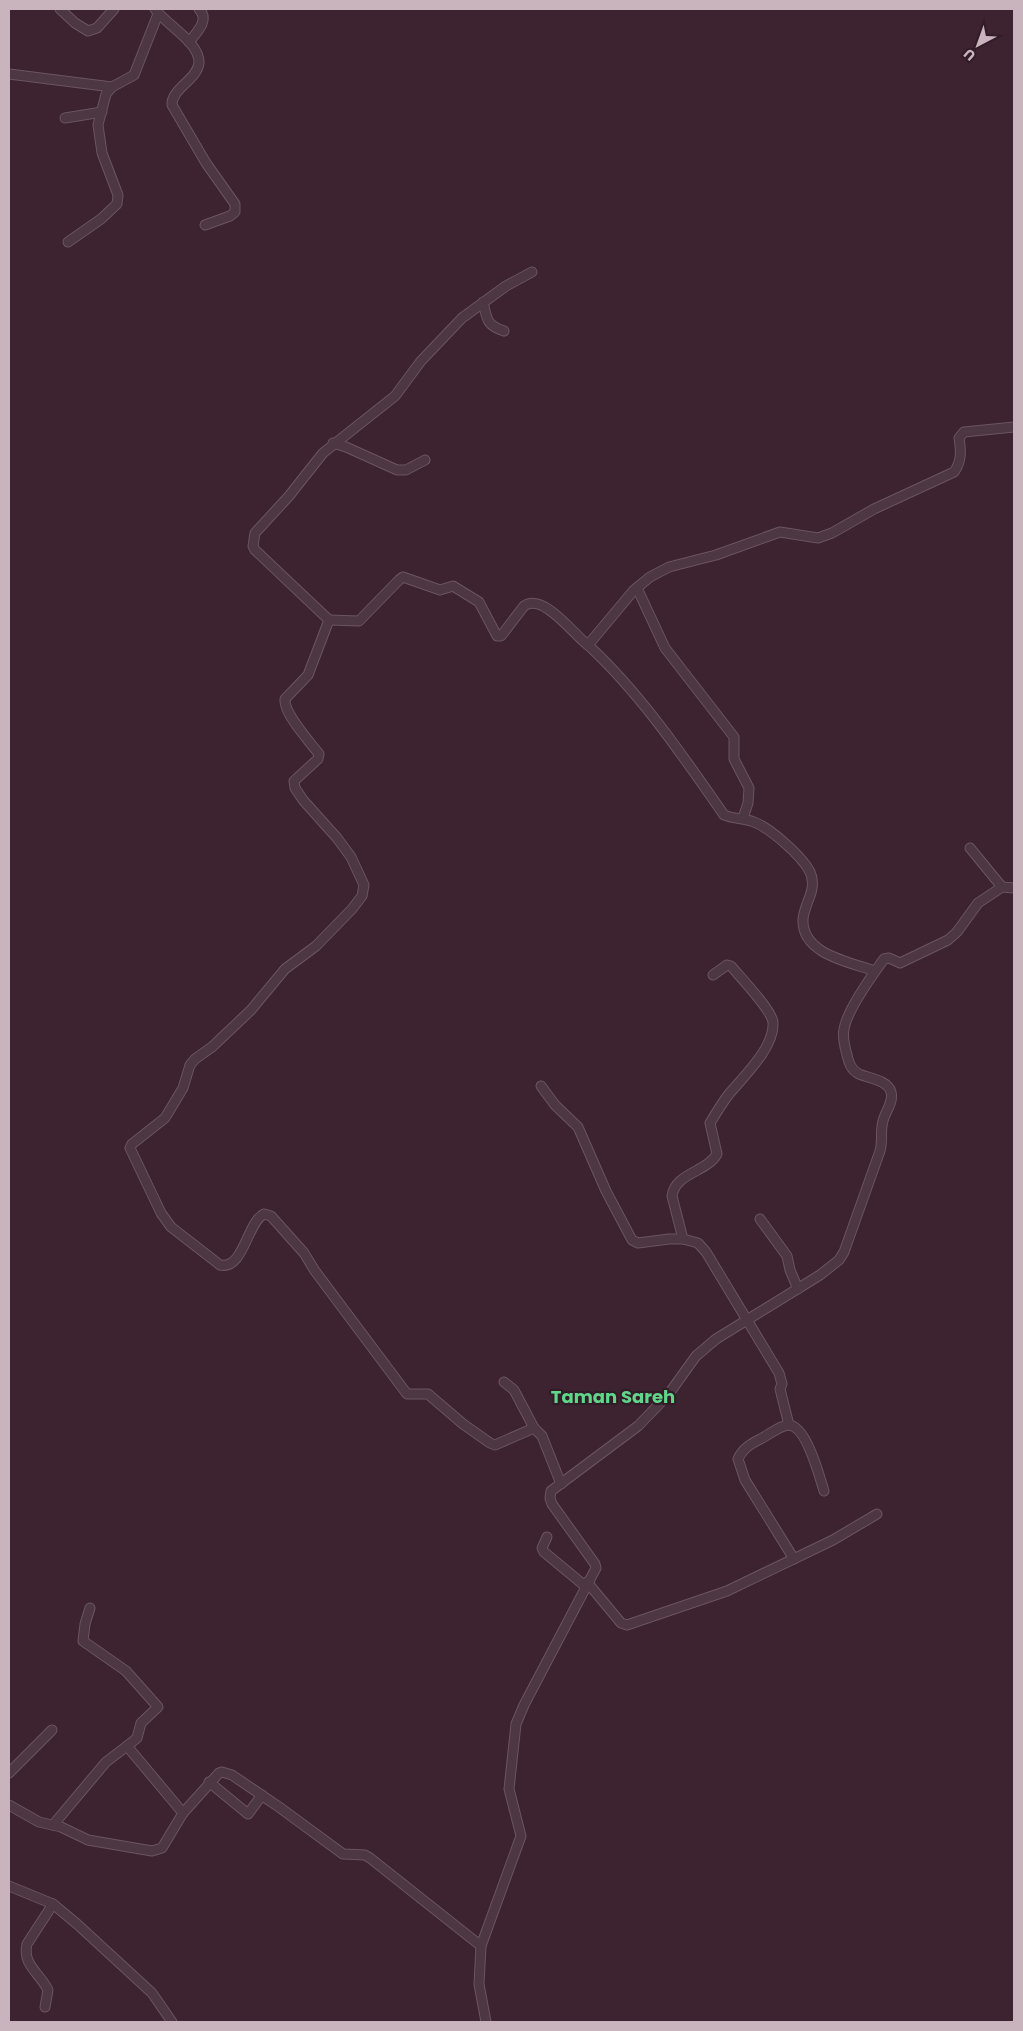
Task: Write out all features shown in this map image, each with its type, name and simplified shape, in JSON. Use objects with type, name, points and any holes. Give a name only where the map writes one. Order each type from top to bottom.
[{"type":"street","points":[[60,9],[75,23],[88,31],[98,28],[114,9]]},
{"type":"street","points":[[189,42],[199,30],[204,20],[203,14],[198,9]]},
{"type":"street","points":[[68,242],[101,219],[117,204],[118,195],[115,183],[106,168],[98,133],[102,112],[106,94],[112,87],[134,75],[156,11],[189,42],[198,59],[199,64],[194,73],[173,98],[172,105],[206,163],[236,208],[236,212],[230,216],[205,226]]},
{"type":"street","points":[[9,74],[112,87]]},
{"type":"street","points":[[65,118],[102,112]]},
{"type":"street","points":[[532,272],[506,286],[462,318],[421,361],[395,396],[333,444],[312,465],[289,496],[255,533],[253,546],[262,558],[302,592],[329,620],[358,621],[403,577],[440,590],[453,586],[467,594],[482,607],[497,636],[501,636],[527,603],[536,603],[552,612],[609,665],[638,700],[724,815],[756,822],[774,833],[809,870],[812,879],[812,892],[803,918],[803,929],[807,938],[815,947],[825,953],[874,971]]},
{"type":"street","points":[[484,302],[490,324],[494,328],[504,331]]},
{"type":"street","points":[[588,645],[636,588],[650,577],[668,567],[716,555],[780,532],[818,538],[832,533],[874,509],[954,472],[958,467],[962,451],[959,438],[964,432],[1014,427]]},
{"type":"street","points":[[333,444],[346,447],[397,470],[406,470],[425,460]]},
{"type":"street","points":[[636,588],[665,648],[734,737],[734,759],[749,788],[748,803],[743,818]]},
{"type":"street","points":[[329,620],[308,675],[285,698],[288,713],[319,754],[318,759],[294,781],[294,785],[303,800],[337,838],[351,857],[364,885],[362,896],[316,946],[285,969],[252,1010],[212,1047],[195,1059],[190,1065],[183,1088],[165,1118],[132,1144],[130,1152],[147,1180],[161,1213],[171,1227],[220,1265],[228,1265],[236,1258],[242,1250],[257,1218],[264,1214],[271,1216],[304,1253],[321,1279],[407,1394],[428,1394],[463,1424],[490,1443],[495,1444],[534,1428]]},
{"type":"street","points":[[970,848],[1002,886],[1014,888]]},
{"type":"street","points":[[486,2022],[479,1984],[481,1946],[521,1836],[509,1789],[516,1724],[586,1584],[596,1568],[550,1501],[551,1491],[638,1426],[668,1395],[696,1356],[716,1339],[820,1275],[839,1260],[844,1252],[883,1142],[882,1125],[892,1098],[891,1092],[884,1084],[852,1070],[844,1040],[844,1027],[874,971],[886,958],[900,963],[944,944],[957,932],[971,910],[978,903],[1002,886]]},
{"type":"street","points":[[683,1239],[672,1196],[673,1189],[678,1183],[713,1161],[717,1154],[710,1123],[729,1095],[761,1055],[773,1021],[762,1003],[731,966],[727,964],[714,975]]},
{"type":"street","points":[[540,1086],[555,1105],[578,1127],[606,1191],[632,1240],[638,1243],[669,1238],[683,1239],[700,1245],[779,1373],[782,1384],[780,1389],[789,1425]]},
{"type":"street","points":[[760,1219],[787,1256],[790,1270],[798,1289]]},
{"type":"street","points":[[504,1382],[514,1390],[534,1428],[542,1436],[561,1484]]},
{"type":"street","points":[[789,1425],[793,1426],[806,1441],[815,1459],[824,1491]]},
{"type":"street","points":[[789,1425],[748,1445],[740,1452],[738,1459],[745,1480],[794,1559]]},
{"type":"street","points":[[547,1537],[542,1548],[544,1552],[586,1584],[621,1623],[628,1625],[727,1591],[833,1540],[877,1514]]},
{"type":"street","points":[[53,1825],[106,1762],[138,1738],[141,1723],[158,1707],[126,1671],[84,1641],[90,1608]]},
{"type":"street","points":[[9,1773],[52,1730]]},
{"type":"street","points":[[127,1746],[182,1813]]},
{"type":"street","points":[[9,1805],[39,1822],[53,1825],[98,1842],[152,1852],[162,1848],[182,1813],[209,1782],[219,1773],[226,1773],[262,1795],[343,1854],[364,1855],[370,1858],[481,1946]]},
{"type":"street","points":[[209,1782],[248,1814],[262,1795]]},
{"type":"street","points":[[9,1886],[53,1904],[152,1993],[172,2022]]},
{"type":"street","points":[[45,2006],[48,1990],[26,1959],[25,1951],[26,1944],[53,1904]]},
{"type":"district","name":"Taman Sareh","points":[[613,1397]]}]
